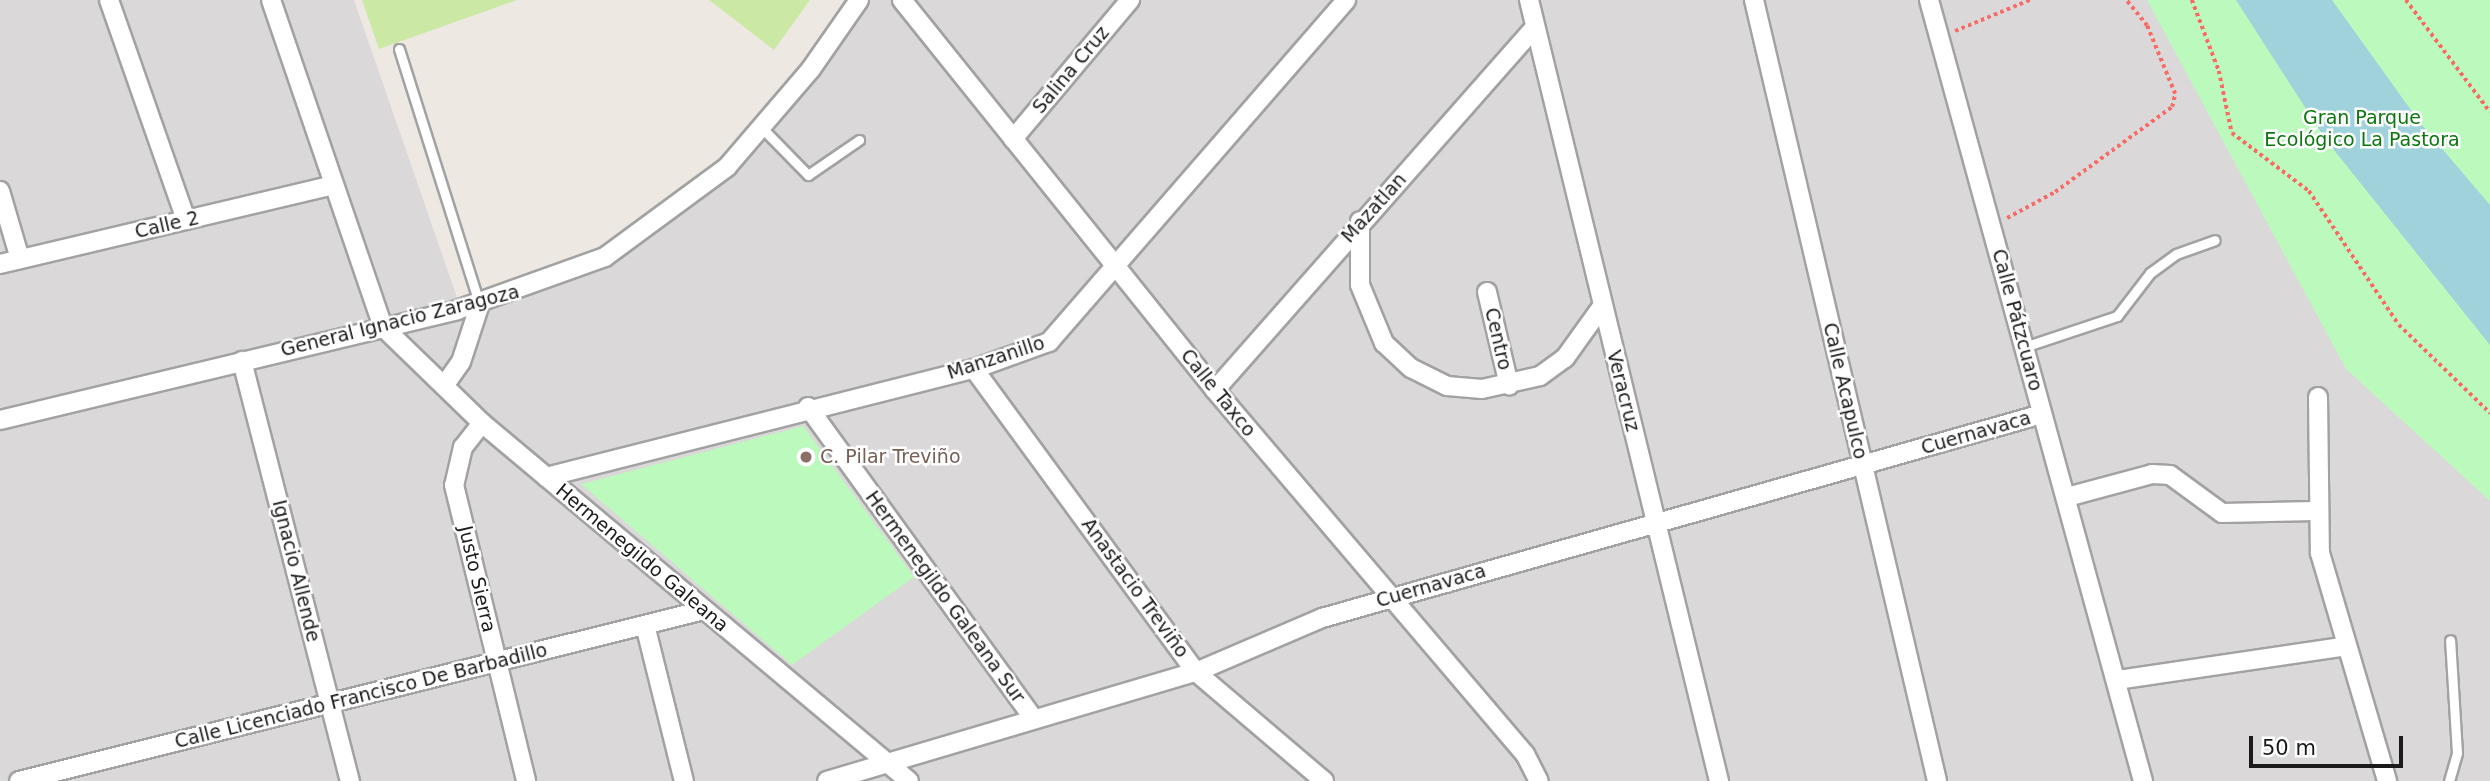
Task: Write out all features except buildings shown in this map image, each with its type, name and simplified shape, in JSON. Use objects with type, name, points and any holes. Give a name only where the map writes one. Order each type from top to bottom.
[{"type":"street","points":[[109,0],[186,220]]},
{"type":"street","points":[[271,0],[383,327]]},
{"type":"street","name":"General Ignacio Zaragoza","points":[[0,420],[480,304],[605,257],[687,201],[762,128],[859,0]]},
{"type":"street","name":"Calle Taxco","points":[[902,0],[1215,390],[1387,598],[1525,754],[1539,781]]},
{"type":"street","name":"Salina Cruz","points":[[1013,139],[1130,0]]},
{"type":"street","name":"Manzanillo","points":[[545,477],[808,407],[974,369],[1049,342],[1346,0]]},
{"type":"street","name":"Calle Acapulco","points":[[1754,0],[1937,781]]},
{"type":"street","name":"Calle Pátzcuaro","points":[[1930,0],[2143,781]]},
{"type":"street","name":"Veracruz","points":[[1533,1],[1535,27],[1719,781]]},
{"type":"street","name":"Mazatlan","points":[[1215,390],[1360,221],[1535,27]]},
{"type":"street","name":"Calle 2","points":[[0,264],[334,186]]},
{"type":"street","points":[[0,191],[20,259]]},
{"type":"street","points":[[1360,221],[1360,285],[1384,343],[1410,368],[1447,386],[1509,386],[1540,376],[1565,358],[1603,305]]},
{"type":"street","name":"Centro","points":[[1487,292],[1509,386]]},
{"type":"street","points":[[444,386],[461,362],[480,304]]},
{"type":"street","name":"Hermenegildo Galeana","points":[[383,327],[482,423],[908,781]]},
{"type":"street","name":"Ignacio Allende","points":[[242,361],[349,781]]},
{"type":"street","name":"Anastacio Treviño","points":[[974,369],[1196,672],[1324,781]]},
{"type":"street","points":[[2318,397],[2315,511],[2347,646],[2387,781]]},
{"type":"street","name":"Hermenegildo Galeana Sur","points":[[808,407],[1033,718]]},
{"type":"street","name":"Cuernavaca","points":[[839,779],[886,762],[1196,672],[1287,630],[1387,598],[2042,414]]},
{"type":"street","name":"Justo Sierra","points":[[482,423],[463,447],[454,485],[526,781]]},
{"type":"street","points":[[2067,497],[2152,474],[2170,475],[2222,513],[2315,511]]},
{"type":"street","name":"Calle Licenciado Francisco De Barbadillo","points":[[19,781],[704,610]]},
{"type":"street","points":[[645,625],[684,781]]},
{"type":"street","points":[[2117,680],[2347,646]]},
{"type":"lane","points":[[399,49],[480,304]]},
{"type":"lane","points":[[762,128],[808,175],[859,140]]},
{"type":"lane","points":[[2024,347],[2117,316],[2150,273],[2176,254],[2215,240]]},
{"type":"lane","points":[[2449,781],[2457,753],[2450,640]]},
{"type":"path","points":[[1940,37],[2030,0]]},
{"type":"path","points":[[1991,226],[2039,203],[2172,107],[2175,94],[2147,26],[2126,0]]},
{"type":"path","points":[[2192,0],[2219,71],[2232,133],[2326,209],[2356,268],[2399,325],[2490,413]]},
{"type":"path","points":[[2406,0],[2490,112]]},
{"type":"shaded area","points":[[0,0],[354,0],[460,306],[576,270],[700,200],[855,0],[2181,0],[2490,476],[2490,781],[0,781]]},
{"type":"green space","points":[[362,0],[517,0],[379,49]]},
{"type":"green space","points":[[709,0],[810,0],[774,50]]},
{"type":"green space","name":"Gran Parque Ecológico La Pastora","points":[[2147,0],[2490,0],[2490,501],[2346,369]]},
{"type":"green space","points":[[803,426],[914,577],[792,665],[581,484]]},
{"type":"water","points":[[2236,0],[2332,0],[2421,124],[2490,205],[2490,345],[2326,140]]},
{"type":"place","name":"C. Pilar Treviño","points":[[806,457]]}]
